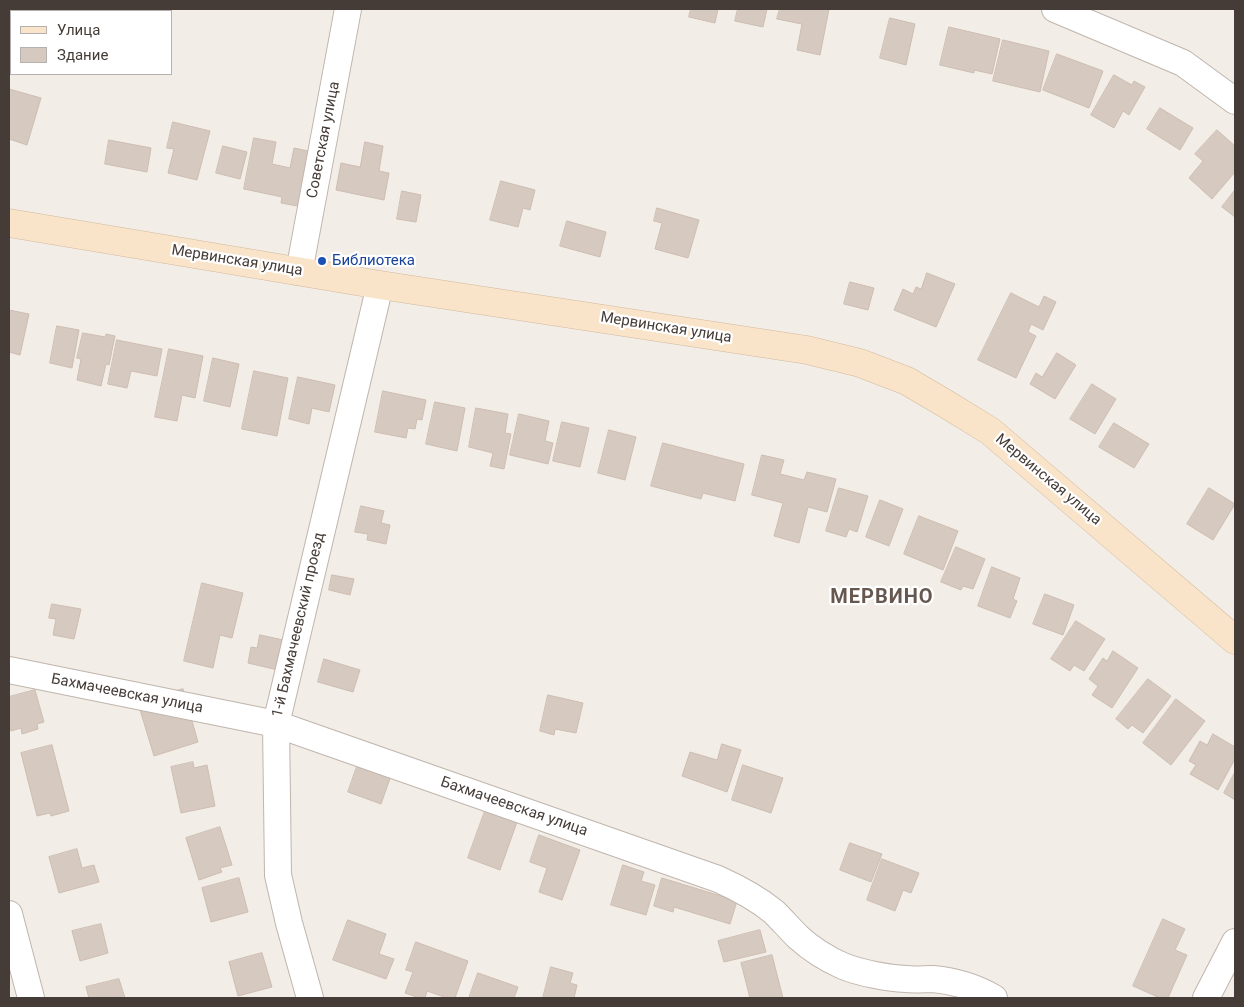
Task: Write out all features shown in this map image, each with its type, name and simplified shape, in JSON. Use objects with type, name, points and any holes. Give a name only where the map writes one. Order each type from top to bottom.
[{"type":"street","name":"Советская улица","points":[[299,272],[348,9]]},
{"type":"street","points":[[1055,9],[1184,63],[1235,100]]},
{"type":"street","name":"Мервинская улица","points":[[9,223],[380,285],[807,350],[860,363],[907,381],[990,431],[1235,640]]},
{"type":"street","name":"1-й Бахмачеевский проезд","points":[[310,998],[278,875],[276,724],[380,285]]},
{"type":"street","name":"Бахмачеевская улица","points":[[9,670],[276,724],[718,879],[743,890],[775,913],[800,938],[842,966],[907,980],[931,979],[955,982],[994,998]]},
{"type":"street","points":[[9,914],[31,998]]},
{"type":"street","points":[[1206,998],[1235,942]]},
{"type":"building","points":[[691,9],[718,9],[715,23],[689,17]]},
{"type":"building","points":[[738,9],[767,9],[763,27],[735,21]]},
{"type":"building","points":[[780,9],[829,9],[820,55],[797,50],[802,24],[777,19]]},
{"type":"building","points":[[890,18],[915,24],[906,65],[880,58]]},
{"type":"building","points":[[949,27],[1000,39],[992,74],[974,70],[974,73],[940,65]]},
{"type":"building","points":[[1003,40],[1049,51],[1040,92],[993,81]]},
{"type":"building","points":[[1057,54],[1103,71],[1089,108],[1043,90]]},
{"type":"building","points":[[1114,75],[1132,85],[1134,81],[1145,87],[1129,115],[1123,111],[1114,128],[1091,115]]},
{"type":"building","points":[[9,89],[41,98],[27,145],[9,139]]},
{"type":"building","points":[[1160,108],[1193,128],[1180,150],[1147,129]]},
{"type":"building","points":[[173,122],[210,131],[197,180],[168,173],[174,149],[167,148]]},
{"type":"building","points":[[1217,130],[1235,146],[1235,172],[1212,199],[1189,178],[1203,161],[1195,154]]},
{"type":"building","points":[[254,138],[276,142],[272,164],[290,168],[294,148],[313,152],[303,207],[281,203],[282,197],[244,189]]},
{"type":"building","points":[[109,140],[151,148],[147,172],[105,164]]},
{"type":"building","points":[[365,142],[383,146],[379,171],[389,173],[384,200],[336,190],[341,163],[360,167]]},
{"type":"building","points":[[223,146],[247,152],[240,179],[216,173]]},
{"type":"building","points":[[501,181],[535,190],[530,210],[523,208],[518,227],[490,220]]},
{"type":"building","points":[[1235,190],[1235,217],[1222,207]]},
{"type":"building","points":[[402,191],[421,195],[416,222],[397,219]]},
{"type":"building","points":[[657,208],[699,220],[688,258],[655,249],[662,223],[654,221]]},
{"type":"building","points":[[567,221],[606,232],[600,257],[560,246]]},
{"type":"building","points":[[927,273],[955,284],[936,327],[894,310],[903,289],[913,294],[916,287],[921,289]]},
{"type":"building","points":[[850,282],[874,288],[868,310],[844,304]]},
{"type":"building","points":[[1011,293],[1039,307],[1044,296],[1056,302],[1043,330],[1031,324],[1028,332],[1036,336],[1016,378],[978,360]]},
{"type":"building","points":[[9,310],[29,314],[20,355],[9,352]]},
{"type":"building","points":[[57,326],[79,330],[72,368],[50,363]]},
{"type":"building","points":[[83,333],[105,337],[106,334],[115,336],[109,365],[106,364],[101,386],[77,380],[81,359],[77,358]]},
{"type":"building","points":[[117,340],[162,349],[157,376],[131,371],[127,388],[108,384]]},
{"type":"building","points":[[169,349],[203,356],[195,398],[182,395],[177,421],[155,417]]},
{"type":"building","points":[[1057,353],[1076,365],[1055,399],[1030,384],[1036,373],[1042,377]]},
{"type":"building","points":[[213,358],[239,364],[230,407],[204,401]]},
{"type":"building","points":[[254,371],[288,378],[277,436],[242,429]]},
{"type":"building","points":[[298,377],[335,385],[329,412],[312,408],[309,424],[289,419]]},
{"type":"building","points":[[1092,384],[1116,399],[1095,434],[1070,419]]},
{"type":"building","points":[[383,391],[426,400],[422,420],[417,419],[415,429],[408,428],[406,438],[375,432]]},
{"type":"building","points":[[435,402],[465,408],[457,451],[426,444]]},
{"type":"building","points":[[476,408],[508,414],[505,433],[511,434],[504,469],[490,466],[493,453],[469,447]]},
{"type":"building","points":[[519,414],[549,421],[545,441],[553,443],[548,464],[510,455]]},
{"type":"building","points":[[562,422],[589,428],[580,467],[553,461]]},
{"type":"building","points":[[1114,423],[1149,444],[1134,468],[1099,447]]},
{"type":"building","points":[[609,430],[636,437],[625,480],[598,473]]},
{"type":"building","points":[[663,443],[744,464],[735,501],[703,493],[701,499],[651,486]]},
{"type":"building","points":[[762,455],[784,460],[780,474],[804,480],[807,472],[836,479],[827,512],[808,507],[799,543],[774,536],[783,503],[752,495]]},
{"type":"building","points":[[839,488],[868,496],[857,532],[849,529],[846,537],[826,531]]},
{"type":"building","points":[[1209,488],[1235,504],[1213,540],[1187,524]]},
{"type":"building","points":[[880,500],[903,509],[889,546],[866,537]]},
{"type":"building","points":[[361,506],[384,511],[381,523],[390,525],[386,544],[367,540],[368,534],[355,532]]},
{"type":"building","points":[[919,516],[958,531],[943,570],[904,554]]},
{"type":"building","points":[[956,547],[985,559],[973,589],[963,586],[961,590],[941,582]]},
{"type":"building","points":[[992,567],[1020,578],[1013,599],[1017,601],[1010,618],[978,606]]},
{"type":"building","points":[[332,575],[354,579],[350,595],[329,590]]},
{"type":"building","points":[[202,583],[243,593],[232,638],[220,635],[213,668],[184,661]]},
{"type":"building","points":[[1045,594],[1074,605],[1063,635],[1033,624]]},
{"type":"building","points":[[52,604],[81,609],[74,639],[53,635],[56,619],[49,618]]},
{"type":"building","points":[[1076,621],[1105,639],[1084,671],[1074,665],[1070,671],[1051,659]]},
{"type":"building","points":[[260,635],[288,641],[282,671],[248,663],[251,647],[257,648]]},
{"type":"building","points":[[1113,651],[1138,668],[1112,708],[1092,695],[1098,686],[1089,679],[1103,658],[1107,661]]},
{"type":"building","points":[[324,659],[360,670],[353,692],[318,682]]},
{"type":"building","points":[[1148,679],[1171,696],[1143,733],[1132,725],[1128,729],[1116,719]]},
{"type":"building","points":[[183,689],[198,742],[154,756],[138,703]]},
{"type":"building","points":[[35,690],[44,722],[37,724],[38,729],[22,734],[21,728],[11,731],[9,723],[9,697]]},
{"type":"building","points":[[548,695],[583,703],[576,733],[555,729],[554,735],[540,731]]},
{"type":"building","points":[[1176,699],[1205,721],[1171,765],[1143,743]]},
{"type":"building","points":[[1213,734],[1235,747],[1235,759],[1218,790],[1190,774],[1196,765],[1189,761],[1200,741],[1207,745]]},
{"type":"building","points":[[722,744],[741,750],[727,792],[682,776],[690,752],[717,760]]},
{"type":"building","points":[[52,745],[69,811],[51,816],[50,813],[37,816],[21,753]]},
{"type":"building","points":[[359,761],[392,773],[381,804],[348,792]]},
{"type":"building","points":[[193,762],[194,768],[207,765],[215,806],[181,813],[171,767]]},
{"type":"building","points":[[743,765],[783,778],[771,813],[732,800]]},
{"type":"building","points":[[1235,772],[1235,800],[1224,793]]},
{"type":"building","points":[[485,811],[517,822],[500,870],[468,858]]},
{"type":"building","points":[[220,827],[232,865],[220,868],[222,872],[199,880],[186,838]]},
{"type":"building","points":[[539,835],[580,850],[562,900],[539,892],[547,868],[530,862]]},
{"type":"building","points":[[850,843],[882,854],[871,882],[840,870]]},
{"type":"building","points":[[77,849],[82,868],[94,865],[99,882],[59,893],[49,857]]},
{"type":"building","points":[[882,859],[919,873],[911,893],[903,890],[895,911],[867,900]]},
{"type":"building","points":[[623,865],[644,872],[641,881],[655,885],[646,915],[611,905]]},
{"type":"building","points":[[239,878],[248,912],[211,922],[202,888]]},
{"type":"building","points":[[662,878],[737,901],[730,924],[674,907],[673,912],[654,906]]},
{"type":"building","points":[[1163,919],[1185,929],[1175,950],[1187,955],[1168,998],[1160,998],[1133,986]]},
{"type":"building","points":[[348,920],[386,934],[379,954],[394,959],[386,979],[333,960]]},
{"type":"building","points":[[101,924],[108,953],[80,961],[72,931]]},
{"type":"building","points":[[760,930],[766,952],[724,962],[718,941]]},
{"type":"building","points":[[416,942],[468,961],[455,998],[447,998],[427,991],[425,998],[405,993],[413,972],[406,970]]},
{"type":"building","points":[[262,953],[272,987],[238,996],[229,962]]},
{"type":"building","points":[[772,955],[783,998],[750,998],[741,963]]},
{"type":"building","points":[[551,967],[573,973],[570,983],[577,985],[574,998],[543,998]]},
{"type":"building","points":[[478,973],[518,987],[514,998],[469,998]]},
{"type":"building","points":[[119,979],[125,998],[89,998],[86,987]]},
{"type":"place","name":"Библиотека","points":[[322,261]]},
{"type":"district","name":"МЕРВИНО","points":[[882,598]]}]
